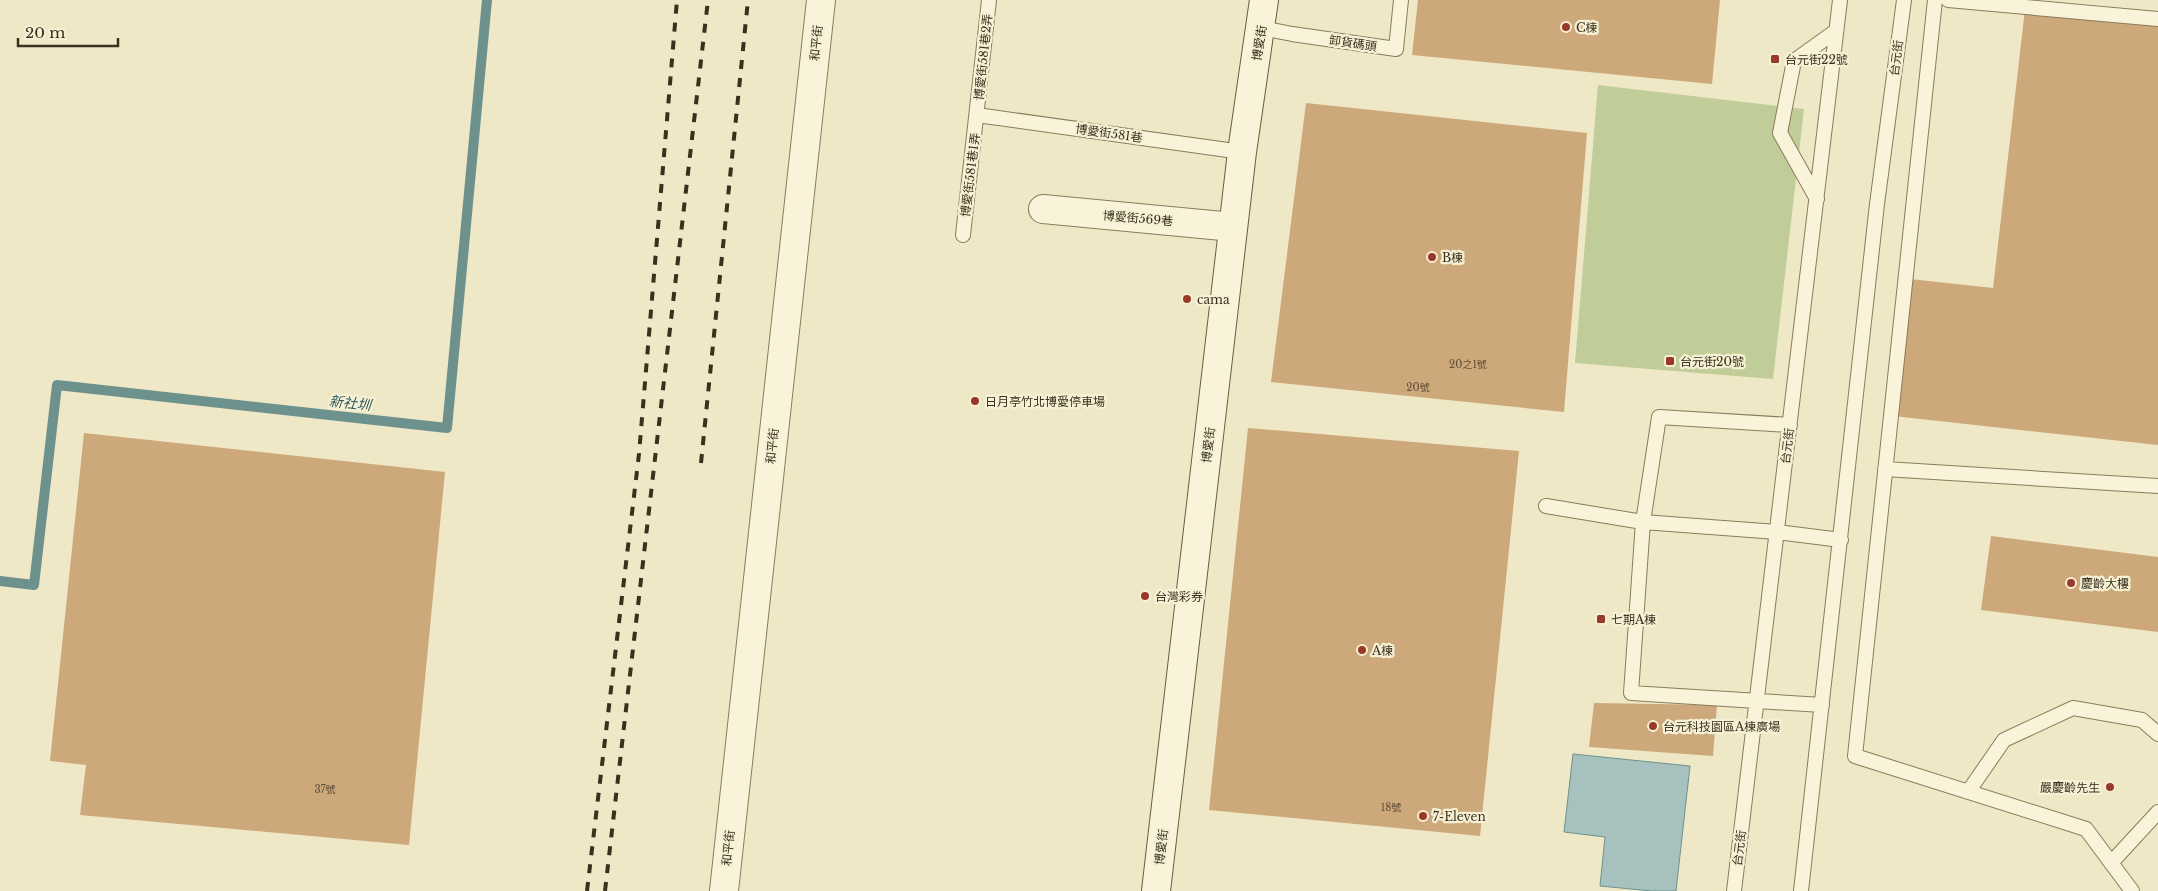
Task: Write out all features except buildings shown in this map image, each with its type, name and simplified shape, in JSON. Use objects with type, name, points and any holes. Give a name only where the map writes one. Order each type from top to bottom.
[{"type":"street","name":"和平街","points":[[724,891],[821,0]]},
{"type":"street","name":"博愛街","points":[[1156,891],[1242,152],[1262,28],[1264,0]]},
{"type":"street","name":"博愛街569巷","points":[[1043,209],[1233,227]]},
{"type":"lane","name":"博愛街581巷2弄","points":[[977,115],[989,0]]},
{"type":"lane","name":"卸貨碼頭","points":[[1262,28],[1396,49],[1401,0]]},
{"type":"lane","name":"台元街","points":[[1734,891],[1840,0]]},
{"type":"lane","name":"台元街","points":[[1801,891],[1877,204],[1904,0]]},
{"type":"lane","points":[[1935,0],[1855,756],[2086,829],[2132,891]]},
{"type":"lane","points":[[1948,0],[2158,19]]},
{"type":"lane","points":[[1817,199],[1780,132],[1794,61],[1836,31]]},
{"type":"lane","name":"博愛街581巷","points":[[977,115],[1242,152]]},
{"type":"lane","name":"博愛街581巷1弄","points":[[963,235],[977,115]]},
{"type":"lane","points":[[1790,425],[1659,417],[1643,522],[1631,693],[1822,705]]},
{"type":"lane","points":[[1885,468],[2158,486]]},
{"type":"lane","points":[[1546,506],[1643,522],[1777,532],[1841,540]]},
{"type":"lane","points":[[1968,792],[2004,740],[2073,708],[2142,720],[2158,734]]},
{"type":"lane","points":[[2111,862],[2158,812]]},
{"type":"green space","points":[[1598,85],[1804,109],[1773,379],[1575,363]]},
{"type":"water","points":[[1573,754],[1690,766],[1676,891],[1652,891],[1600,886],[1605,837],[1564,832]]},
{"type":"waterway","name":"新社圳","points":[[0,581],[34,585],[57,385],[447,428],[487,0]]},
{"type":"railway","points":[[587,891],[639,454],[677,0]]},
{"type":"railway","points":[[605,891],[708,0]]},
{"type":"railway","points":[[701,463],[748,0]]},
{"type":"place","name":"C棟","points":[[1566,27]]},
{"type":"place","name":"台元街22號","points":[[1775,59]]},
{"type":"place","name":"B棟","points":[[1432,257]]},
{"type":"place","name":"cama","points":[[1187,299]]},
{"type":"place","name":"台元街20號","points":[[1670,361]]},
{"type":"place","name":"日月亭竹北博愛停車場","points":[[975,401]]},
{"type":"place","name":"慶齡大樓","points":[[2071,583]]},
{"type":"place","name":"台灣彩券","points":[[1145,596]]},
{"type":"place","name":"七期A棟","points":[[1601,619]]},
{"type":"place","name":"A棟","points":[[1362,650]]},
{"type":"place","name":"台元科技園區A棟廣場","points":[[1653,726]]},
{"type":"place","name":"嚴慶齡先生","points":[[2110,787]]},
{"type":"place","name":"7-Eleven","points":[[1423,816]]}]
